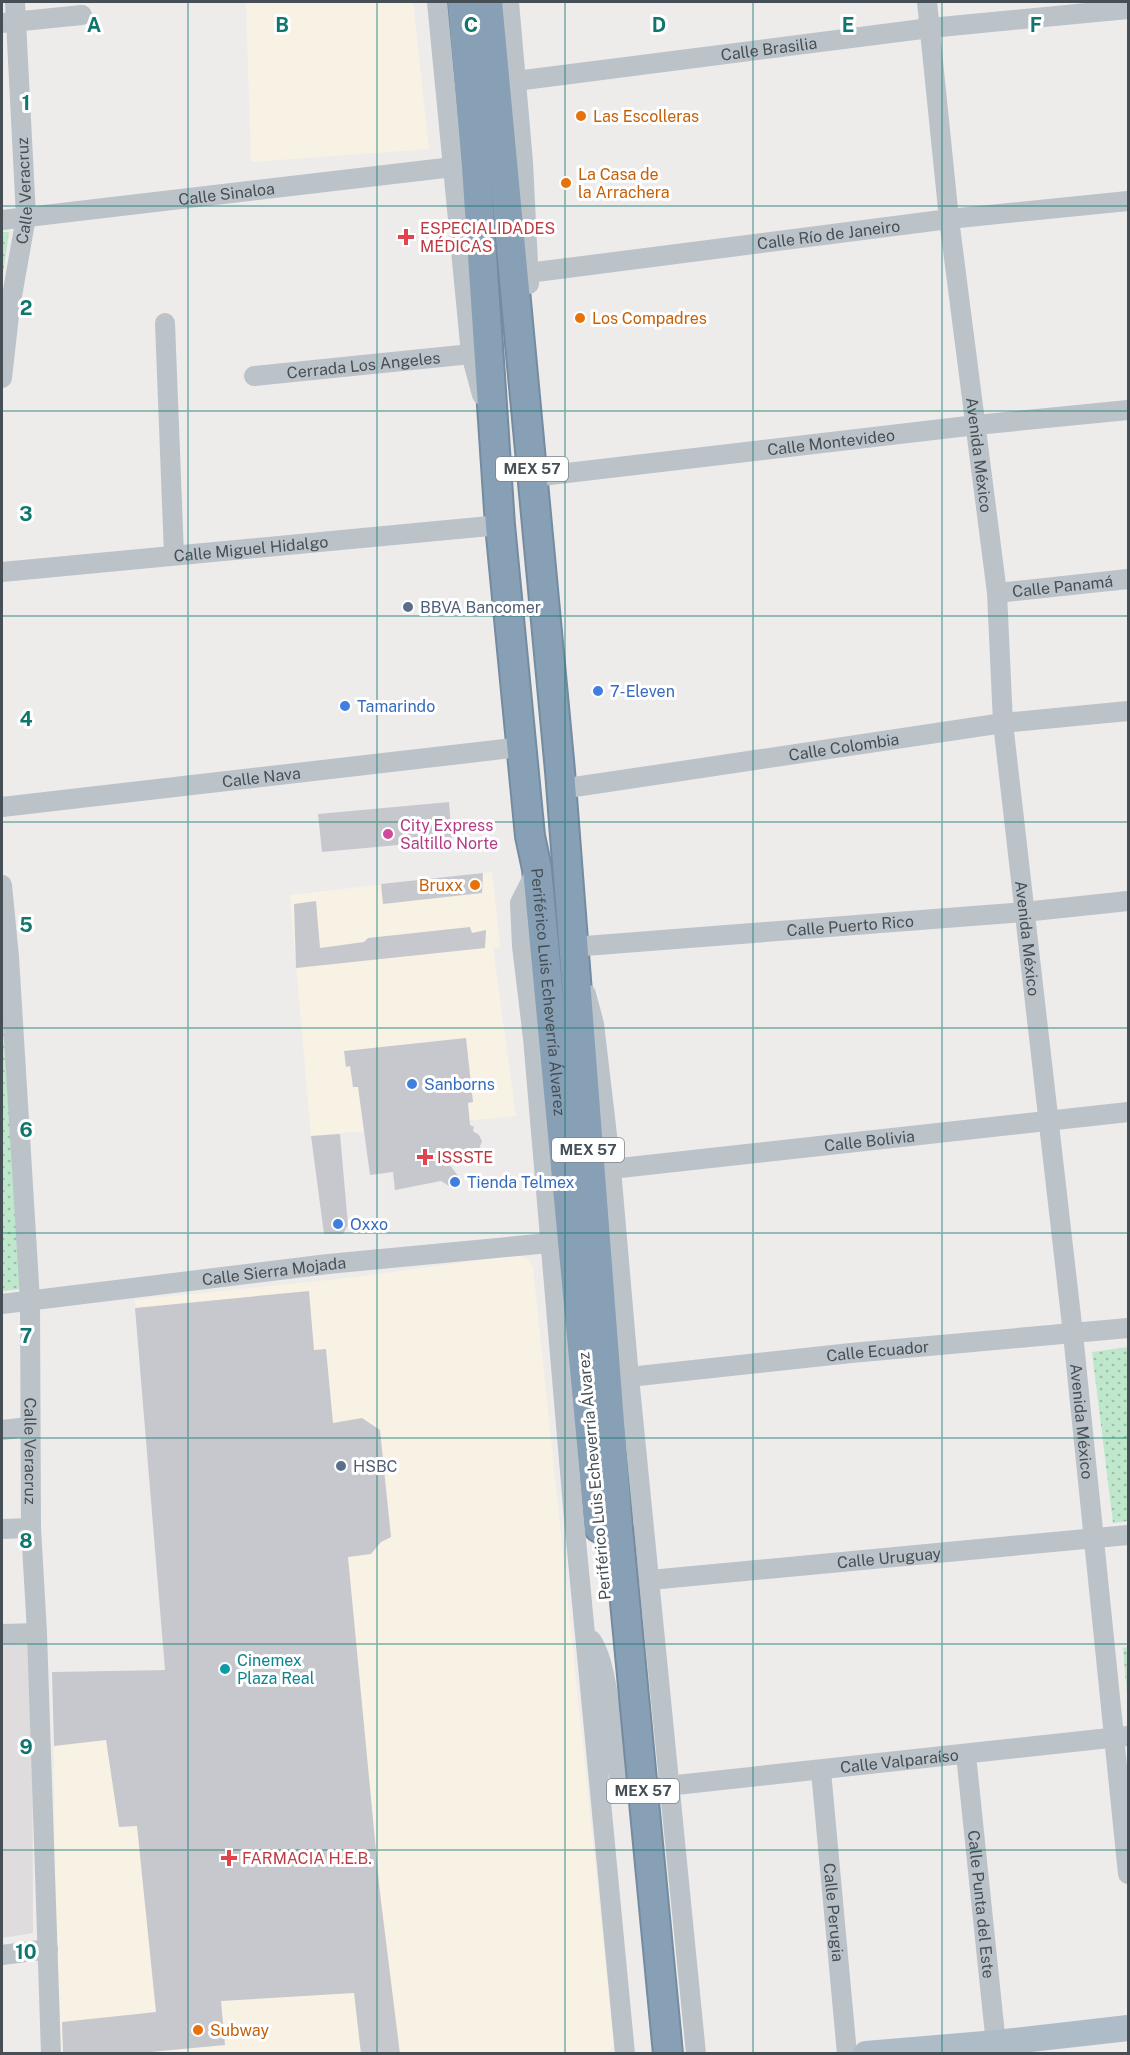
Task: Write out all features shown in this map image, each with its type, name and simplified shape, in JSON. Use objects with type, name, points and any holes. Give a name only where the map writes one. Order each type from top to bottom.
[{"type":"highway","name":"Periférico Luis Echeverría Álvarez","points":[[462,2],[477,167],[500,525],[530,836],[537,869],[597,1530],[648,2054]]},
{"type":"highway","name":"Periférico Luis Echeverría Álvarez","points":[[488,2],[477,167],[521,348],[561,789],[573,956],[597,1530],[668,2054]]},
{"type":"main road","points":[[866,2054],[997,2048],[1128,2028]]},
{"type":"street","name":"Calle Veracruz","points":[[2,378],[6,307],[26,217],[9,23],[15,2]]},
{"type":"street","points":[[437,2],[477,167],[471,354],[494,444]]},
{"type":"street","name":"Periférico Luis Echeverría Álvarez","points":[[508,2],[516,81],[528,273],[528,329],[521,348]]},
{"type":"street","name":"Avenida México","points":[[927,2],[949,219],[997,593],[1003,723],[1073,1334],[1094,1539],[1122,1737],[1128,1874]]},
{"type":"street","name":"Calle Brasilia","points":[[516,81],[930,28],[1128,9]]},
{"type":"street","points":[[9,23],[82,15]]},
{"type":"street","name":"Calle Sinaloa","points":[[2,220],[477,167]]},
{"type":"street","name":"Calle Río de Janeiro","points":[[528,273],[949,219],[1128,201]]},
{"type":"street","points":[[165,323],[174,555]]},
{"type":"street","name":"Cerrada Los Angeles","points":[[254,376],[471,354]]},
{"type":"street","name":"Calle Montevideo","points":[[533,477],[976,425],[1128,410]]},
{"type":"street","name":"Calle Miguel Hidalgo","points":[[2,572],[500,525]]},
{"type":"street","name":"Calle Panamá","points":[[997,593],[1128,579]]},
{"type":"street","name":"Calle Colombia","points":[[561,789],[1003,723],[1128,711]]},
{"type":"street","name":"Calle Nava","points":[[2,807],[521,747]]},
{"type":"street","points":[[537,869],[520,903],[522,946],[533,1038],[549,1243],[597,1530],[585,1632],[625,2054]]},
{"type":"street","name":"Calle Veracruz","points":[[2,885],[5,958],[30,1300],[31,1528],[37,1633],[51,2054]]},
{"type":"street","name":"Calle Puerto Rico","points":[[573,956],[1128,901]]},
{"type":"street","points":[[573,956],[594,1024],[611,1169],[629,1377],[696,2054]]},
{"type":"street","name":"Calle Bolivia","points":[[611,1169],[1128,1112]]},
{"type":"street","name":"Calle Sierra Mojada","points":[[2,1304],[328,1264],[549,1243]]},
{"type":"street","name":"Calle Ecuador","points":[[629,1377],[851,1353],[1128,1328]]},
{"type":"street","points":[[2,1430],[29,1427]]},
{"type":"street","points":[[2,1529],[31,1528]]},
{"type":"street","points":[[597,1530],[592,1535],[612,1544],[632,1561],[636,1573],[657,1758],[661,1770],[671,1784]]},
{"type":"street","name":"Calle Uruguay","points":[[650,1580],[1128,1535]]},
{"type":"street","name":"Calle Valparaíso","points":[[585,1632],[595,1645],[603,1669],[615,1758],[622,1786],[626,1789],[821,1771],[1122,1737]]},
{"type":"street","points":[[2,1634],[37,1633]]},
{"type":"street","name":"Calle Punta del Este","points":[[966,1755],[997,2048]]},
{"type":"street","name":"Calle Perugia","points":[[821,1771],[847,2054]]},
{"type":"street","points":[[2,1955],[48,1948]]},
{"type":"shaded area","points":[[246,2],[413,2],[429,149],[251,162]]},
{"type":"shaded area","points":[[492,872],[500,947],[493,948],[516,1116],[311,1136],[290,895]]},
{"type":"shaded area","points":[[518,1255],[529,1260],[533,1267],[614,2045],[608,2054],[58,2053],[52,1672],[165,1670],[135,1300],[348,1278]]},
{"type":"shaded area","points":[[32,1643],[33,1933],[2,1938],[2,1644]]},
{"type":"green space","points":[[2,232],[9,232],[2,281]]},
{"type":"green space","points":[[2,969],[30,1288],[2,1291]]},
{"type":"green space","points":[[1128,1347],[1128,1521],[1113,1523],[1092,1352]]},
{"type":"green space","points":[[1128,1647],[1128,1707],[1123,1648]]},
{"type":"building","points":[[449,802],[452,840],[322,852],[318,814]]},
{"type":"building","points":[[483,873],[482,893],[383,904],[381,884]]},
{"type":"building","points":[[316,901],[320,948],[364,942],[368,938],[470,927],[472,933],[486,930],[485,948],[296,968],[294,904]]},
{"type":"building","name":"Sanborns","points":[[466,1038],[473,1102],[468,1103],[470,1125],[474,1127],[473,1131],[482,1141],[479,1149],[473,1156],[445,1159],[459,1177],[449,1186],[441,1181],[395,1190],[393,1172],[370,1175],[358,1087],[353,1087],[350,1066],[346,1067],[344,1051]]},
{"type":"building","points":[[340,1134],[348,1225],[343,1234],[324,1234],[311,1136]]},
{"type":"building","points":[[309,1291],[314,1350],[326,1349],[333,1423],[362,1418],[380,1430],[391,1537],[381,1542],[371,1554],[348,1557],[380,1893],[400,2054],[361,2054],[354,1993],[221,2001],[225,2045],[129,2054],[63,2054],[62,2022],[156,2012],[137,1826],[119,1827],[106,1740],[54,1746],[52,1672],[165,1670],[135,1308]]},
{"type":"place","name":"Las Escolleras","points":[[581,116]]},
{"type":"place","name":"La Casa de la Arrachera","points":[[566,183]]},
{"type":"place","name":"ESPECIALIDADES MÉDICAS","points":[[406,237]]},
{"type":"place","name":"Los Compadres","points":[[580,318]]},
{"type":"place","name":"BBVA Bancomer","points":[[408,607]]},
{"type":"place","name":"7-Eleven","points":[[598,691]]},
{"type":"place","name":"Tamarindo","points":[[345,706]]},
{"type":"place","name":"City Express Saltillo Norte","points":[[388,834]]},
{"type":"place","name":"Bruxx","points":[[475,885]]},
{"type":"place","name":"Sanborns","points":[[412,1084]]},
{"type":"place","name":"ISSSTE","points":[[425,1157]]},
{"type":"place","name":"Tienda Telmex","points":[[455,1182]]},
{"type":"place","name":"Oxxo","points":[[338,1224]]},
{"type":"place","name":"HSBC","points":[[341,1466]]},
{"type":"place","name":"Cinemex Plaza Real","points":[[225,1669]]},
{"type":"place","name":"FARMACIA H.E.B.","points":[[229,1858]]},
{"type":"place","name":"Subway","points":[[198,2030]]}]
